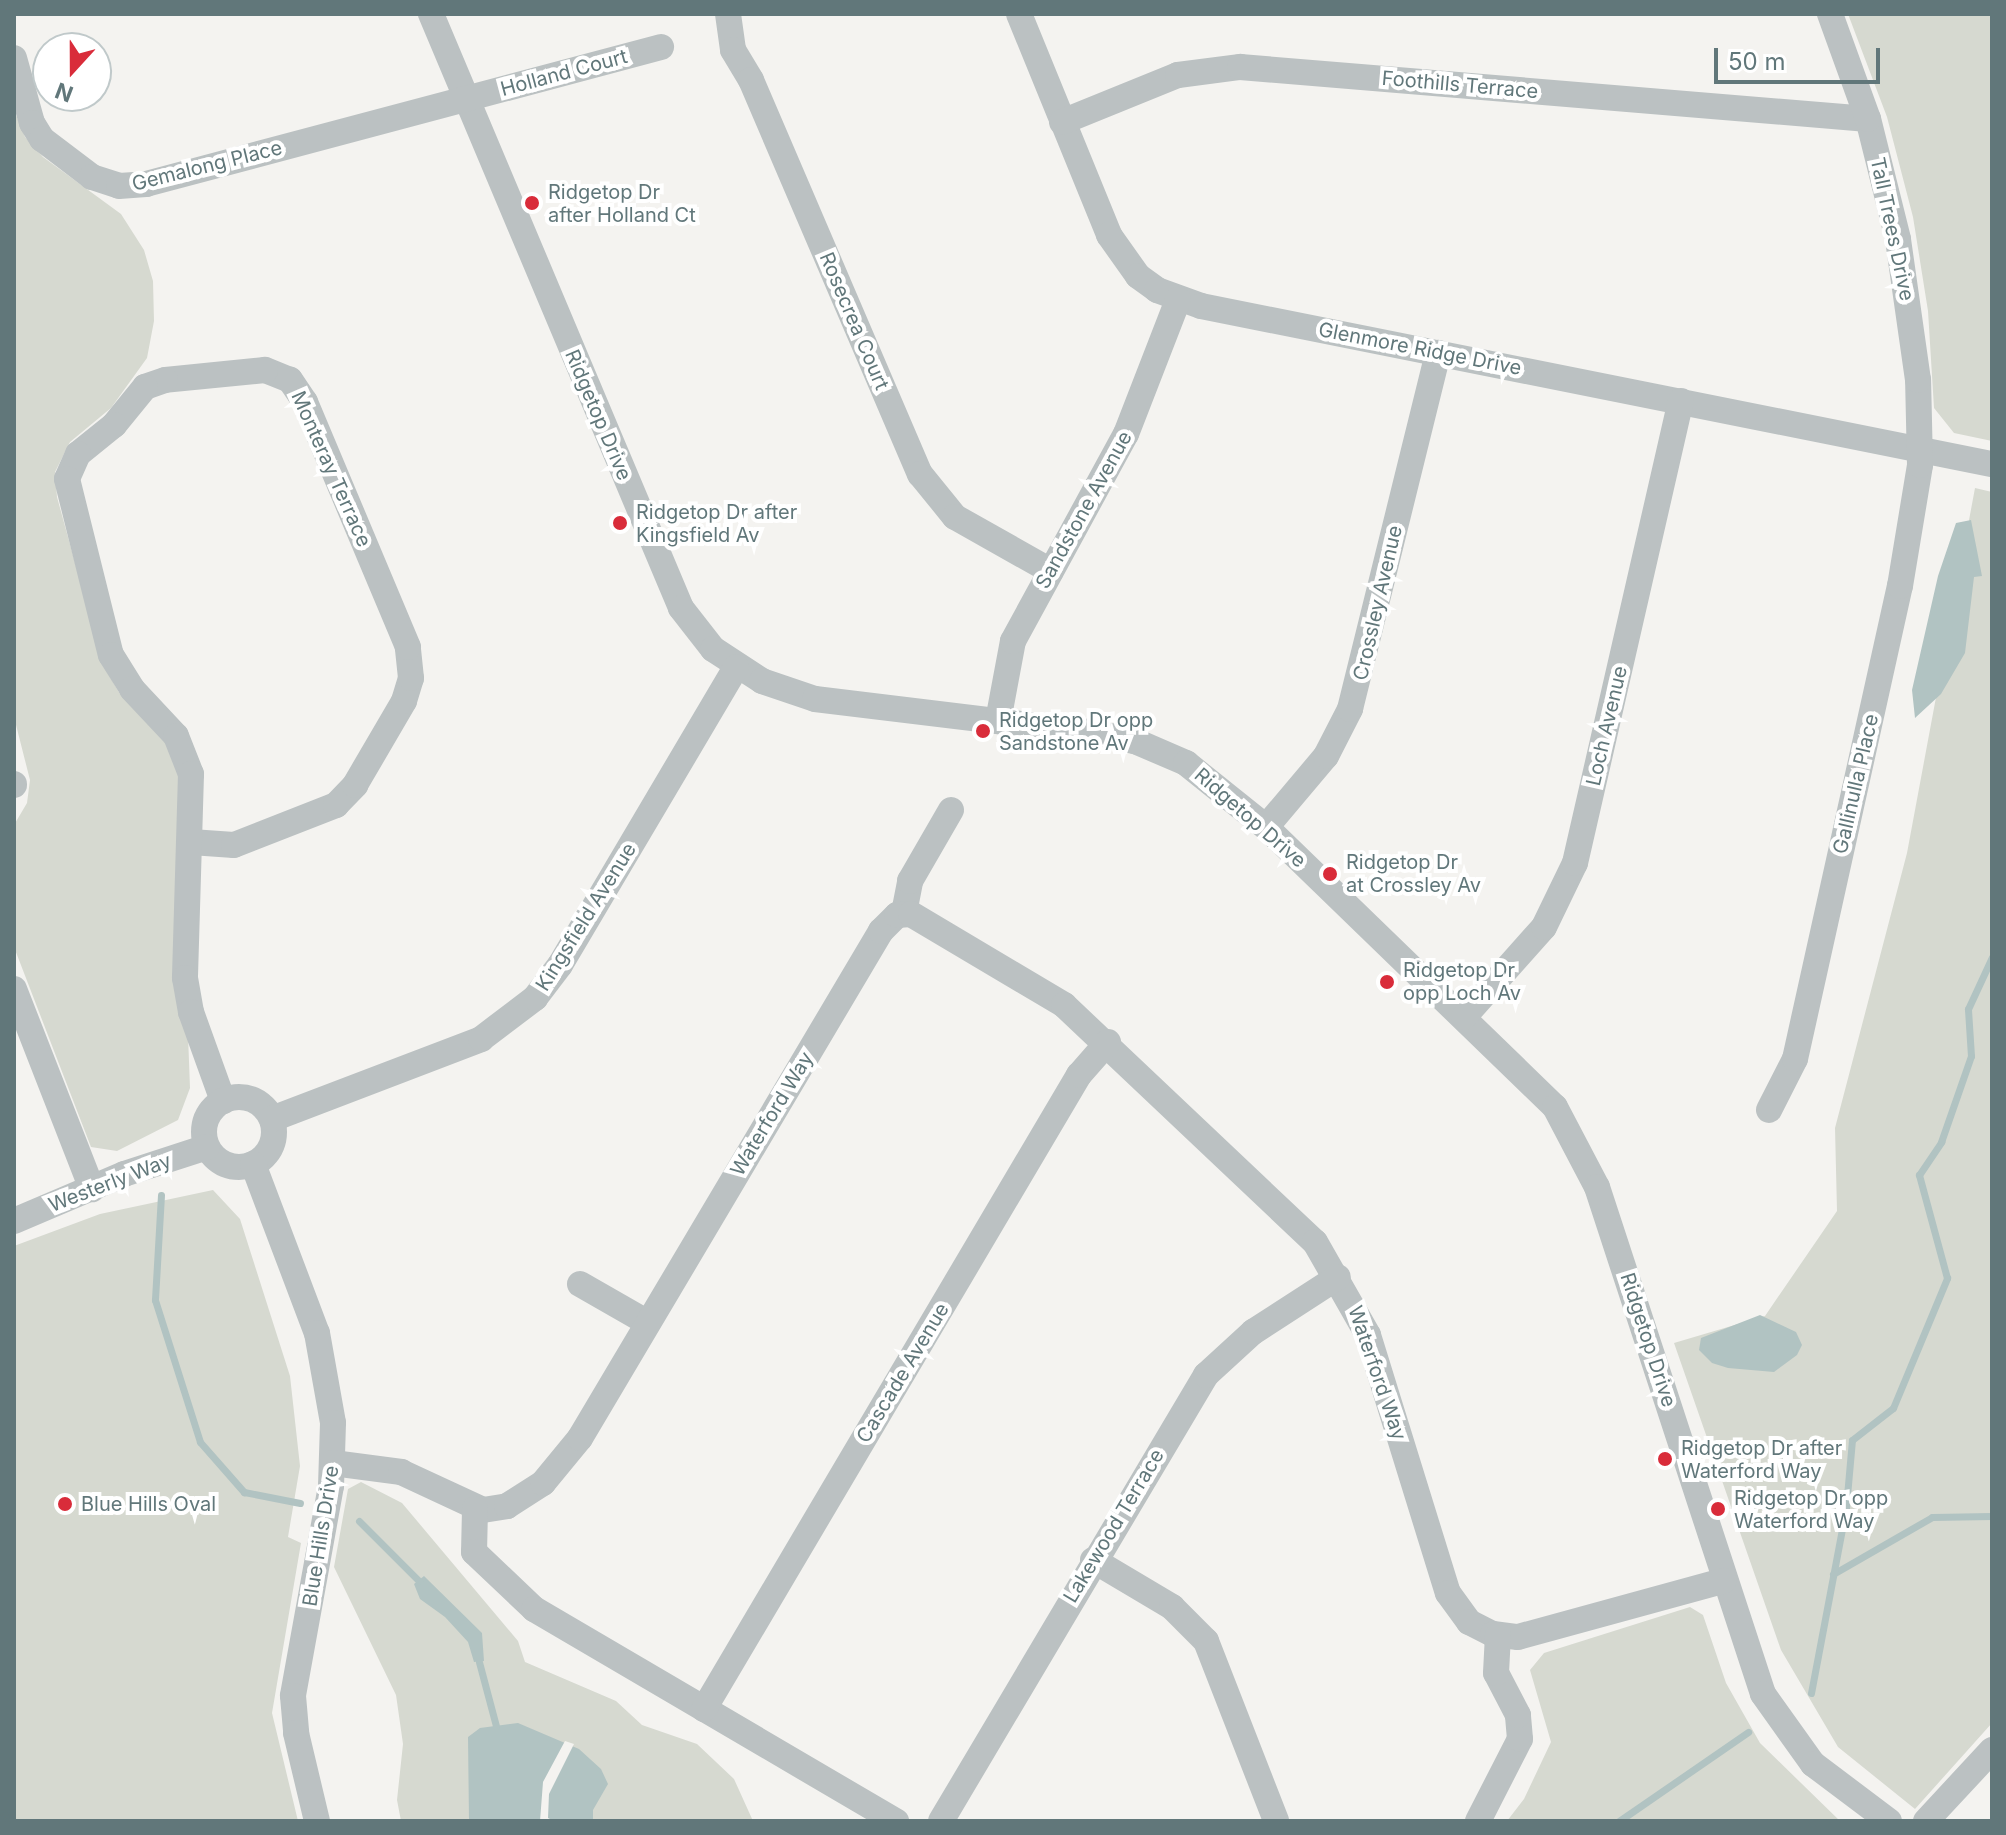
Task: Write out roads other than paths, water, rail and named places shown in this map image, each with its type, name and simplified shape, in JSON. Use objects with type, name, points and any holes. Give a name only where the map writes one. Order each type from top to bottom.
[{"type":"street","name":"Ridgetop Drive","points":[[431,14],[681,608],[713,649],[736,667],[815,699],[1116,737],[1159,750],[1203,774],[1266,827],[1555,1107],[1589,1167],[1754,1672],[1797,1745],[1834,1782],[1889,1821]]},
{"type":"street","name":"Rosecrea Court","points":[[728,14],[733,50],[751,80],[920,474],[955,517],[1051,571]]},
{"type":"street","name":"Glenmore Ridge Drive","points":[[1019,14],[1121,256],[1138,276],[1178,300],[1982,462]]},
{"type":"street","name":"Tall Trees Drive","points":[[1830,14],[1868,119],[1905,282],[1921,450]]},
{"type":"street","name":"Holland Court","points":[[467,99],[661,47]]},
{"type":"street","name":"Gemalong Place","points":[[14,58],[32,123],[42,139],[92,177],[119,186],[146,184],[467,99]]},
{"type":"street","name":"Foothills Terrace","points":[[1062,122],[1178,75],[1240,67],[1868,119]]},
{"type":"street","name":"Sandstone Avenue","points":[[998,721],[1013,641],[1126,434],[1178,300]]},
{"type":"street","name":"Crossley Avenue","points":[[1266,827],[1326,756],[1356,695],[1438,353]]},
{"type":"street","name":"Monteray Terrace","points":[[191,842],[240,844],[336,805],[355,785],[404,701],[411,678],[408,647],[305,402],[290,380],[265,370],[165,380],[145,387],[114,425],[78,454],[68,473],[69,498],[111,655],[132,689],[170,727],[185,754],[193,794],[191,842],[187,996],[223,1101]]},
{"type":"street","name":"Loch Avenue","points":[[1464,1017],[1544,927],[1575,863],[1681,401]]},
{"type":"street","name":"Gallinulla Place","points":[[1769,1110],[1795,1059],[1900,586],[1921,450]]},
{"type":"street","name":"Kingsfield Avenue","points":[[272,1119],[481,1039],[535,998],[560,965],[736,667]]},
{"type":"street","points":[[904,913],[910,881],[951,810]]},
{"type":"street","name":"Waterford Way","points":[[475,1509],[507,1506],[553,1473],[580,1438],[881,931],[904,913],[926,919],[1051,996],[1108,1042],[1294,1219],[1338,1277],[1368,1335],[1448,1593],[1469,1622],[1498,1635]]},
{"type":"street","points":[[14,989],[92,1189]]},
{"type":"street","name":"Cascade Avenue","points":[[704,1709],[1079,1075],[1108,1042]]},
{"type":"street","points":[[246,1098],[272,1119],[270,1151],[253,1164],[232,1167],[207,1147],[204,1126],[223,1101],[246,1098]]},
{"type":"street","name":"Westerly Way","points":[[14,1221],[207,1147]]},
{"type":"street","name":"Blue Hills Drive","points":[[253,1164],[317,1333],[328,1382],[333,1463],[293,1696],[296,1733],[317,1821]]},
{"type":"street","name":"Lakewood Terrace","points":[[941,1821],[1093,1560],[1206,1375],[1253,1332],[1338,1277]]},
{"type":"street","points":[[580,1284],[648,1323]]},
{"type":"street","points":[[333,1463],[401,1472],[475,1509],[474,1552],[534,1609],[896,1821]]},
{"type":"street","points":[[1093,1560],[1172,1607],[1206,1641],[1276,1821]]},
{"type":"street","points":[[1478,1821],[1520,1745],[1519,1720],[1496,1673],[1498,1635],[1530,1635],[1723,1581]]},
{"type":"street","points":[[1926,1821],[1992,1750]]},
{"type":"waterway","points":[[1811,1693],[1846,1507],[1852,1440],[1893,1408],[1947,1278],[1919,1175],[1941,1142],[1971,1056],[1968,1009],[1992,957]]},
{"type":"waterway","points":[[161,1195],[155,1300],[200,1442],[244,1492],[300,1503]]},
{"type":"waterway","points":[[1833,1574],[1932,1517],[1992,1516]]},
{"type":"waterway","points":[[359,1521],[419,1581]]},
{"type":"waterway","points":[[479,1662],[496,1726]]},
{"type":"waterway","points":[[1619,1821],[1748,1732]]},
{"type":"place","name":"Ridgetop Dr after Holland Ct","points":[[532,203]]},
{"type":"place","name":"Ridgetop Dr after Kingsfield Av","points":[[620,523]]},
{"type":"place","name":"Ridgetop Dr opp Sandstone Av","points":[[983,731]]},
{"type":"place","name":"Ridgetop Dr at Crossley Av","points":[[1330,874]]},
{"type":"place","name":"Ridgetop Dr opp Loch Av","points":[[1387,982]]},
{"type":"place","name":"Ridgetop Dr after Waterford Way","points":[[1665,1459]]},
{"type":"place","name":"Blue Hills Oval","points":[[65,1504]]},
{"type":"place","name":"Ridgetop Dr opp Waterford Way","points":[[1718,1509]]}]
